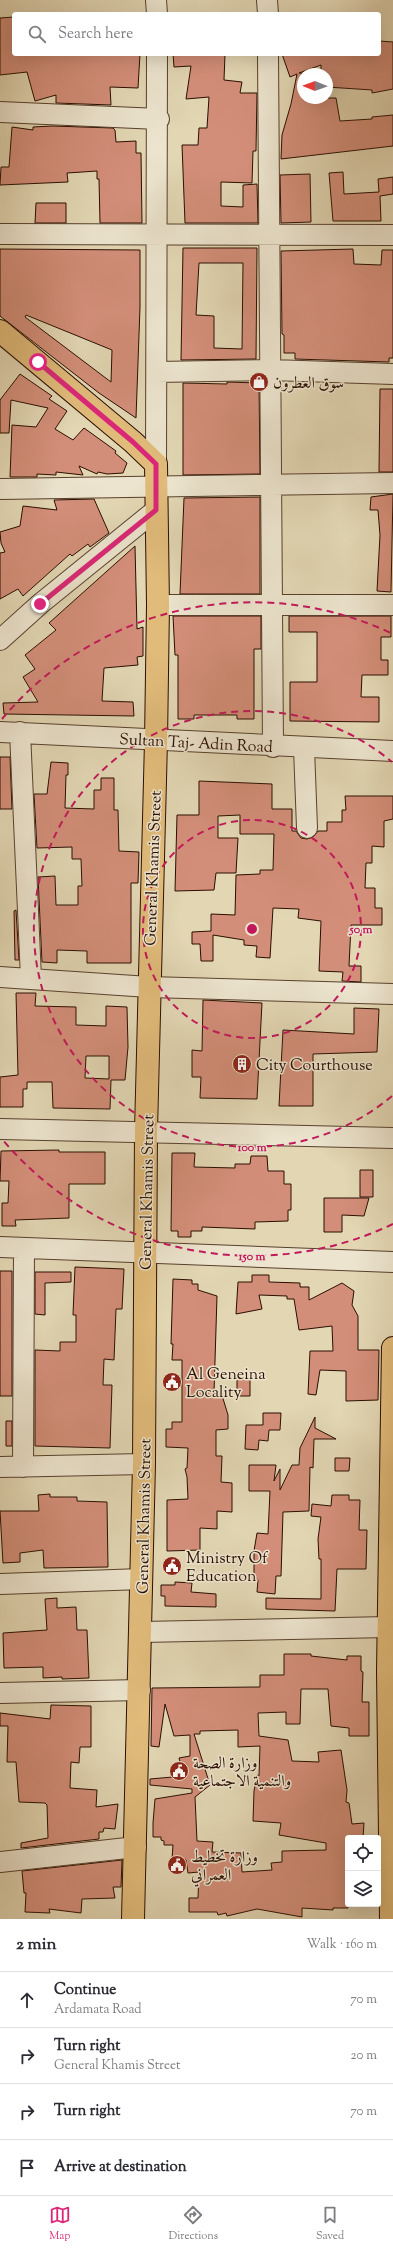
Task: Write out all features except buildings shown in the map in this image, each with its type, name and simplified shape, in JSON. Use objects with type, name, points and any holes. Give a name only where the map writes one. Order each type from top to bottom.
[{"type":"main road","points":[[0,331],[123,434],[156,475]]},
{"type":"main road","name":"General Khamis Street","points":[[133,1919],[140,1690],[144,1464],[146,1131],[156,741],[158,605],[156,475]]},
{"type":"main road","points":[[391,1919],[391,1671],[389,1627],[393,1348]]},
{"type":"street","points":[[156,0],[156,12]]},
{"type":"street","points":[[267,0],[268,12]]},
{"type":"street","points":[[156,475],[159,119],[157,56]]},
{"type":"street","points":[[268,56],[274,604],[273,747]]},
{"type":"street","points":[[0,112],[159,119]]},
{"type":"street","points":[[0,234],[393,235]]},
{"type":"street","points":[[157,372],[271,370],[393,374]]},
{"type":"street","points":[[0,489],[156,475],[272,485],[393,483]]},
{"type":"street","points":[[0,640],[40,604],[156,510]]},
{"type":"street","points":[[158,605],[393,605]]},
{"type":"street","name":"Sultan Taj- Adin Road","points":[[0,732],[273,747],[393,751]]},
{"type":"street","points":[[20,732],[31,978]]},
{"type":"street","points":[[304,748],[308,828]]},
{"type":"street","points":[[0,977],[149,987],[393,994]]},
{"type":"street","points":[[0,1129],[146,1131],[393,1138]]},
{"type":"street","points":[[0,1247],[393,1262]]},
{"type":"street","points":[[23,1468],[24,1248]]},
{"type":"street","points":[[0,1467],[23,1468],[144,1464]]},
{"type":"street","points":[[0,1584],[142,1579]]},
{"type":"street","points":[[141,1632],[389,1627]]},
{"type":"street","points":[[0,1693],[140,1690]]},
{"type":"street","points":[[0,1862],[136,1847]]},
{"type":"place","name":"سوق العطرون","points":[[259,382]]},
{"type":"place","name":"City Courthouse","points":[[242,1064]]},
{"type":"place","name":"Al Geneina Locality","points":[[172,1382]]},
{"type":"place","name":"Ministry Of Education","points":[[172,1566]]},
{"type":"place","name":"وزارة الصحة والتنمية الاجتماعية","points":[[179,1771]]},
{"type":"place","name":"وزارة تخطيط العمراني","points":[[177,1865]]},
{"type":"route","points":[[38,362],[133,442],[156,464],[156,510],[128,531],[40,604]]}]
